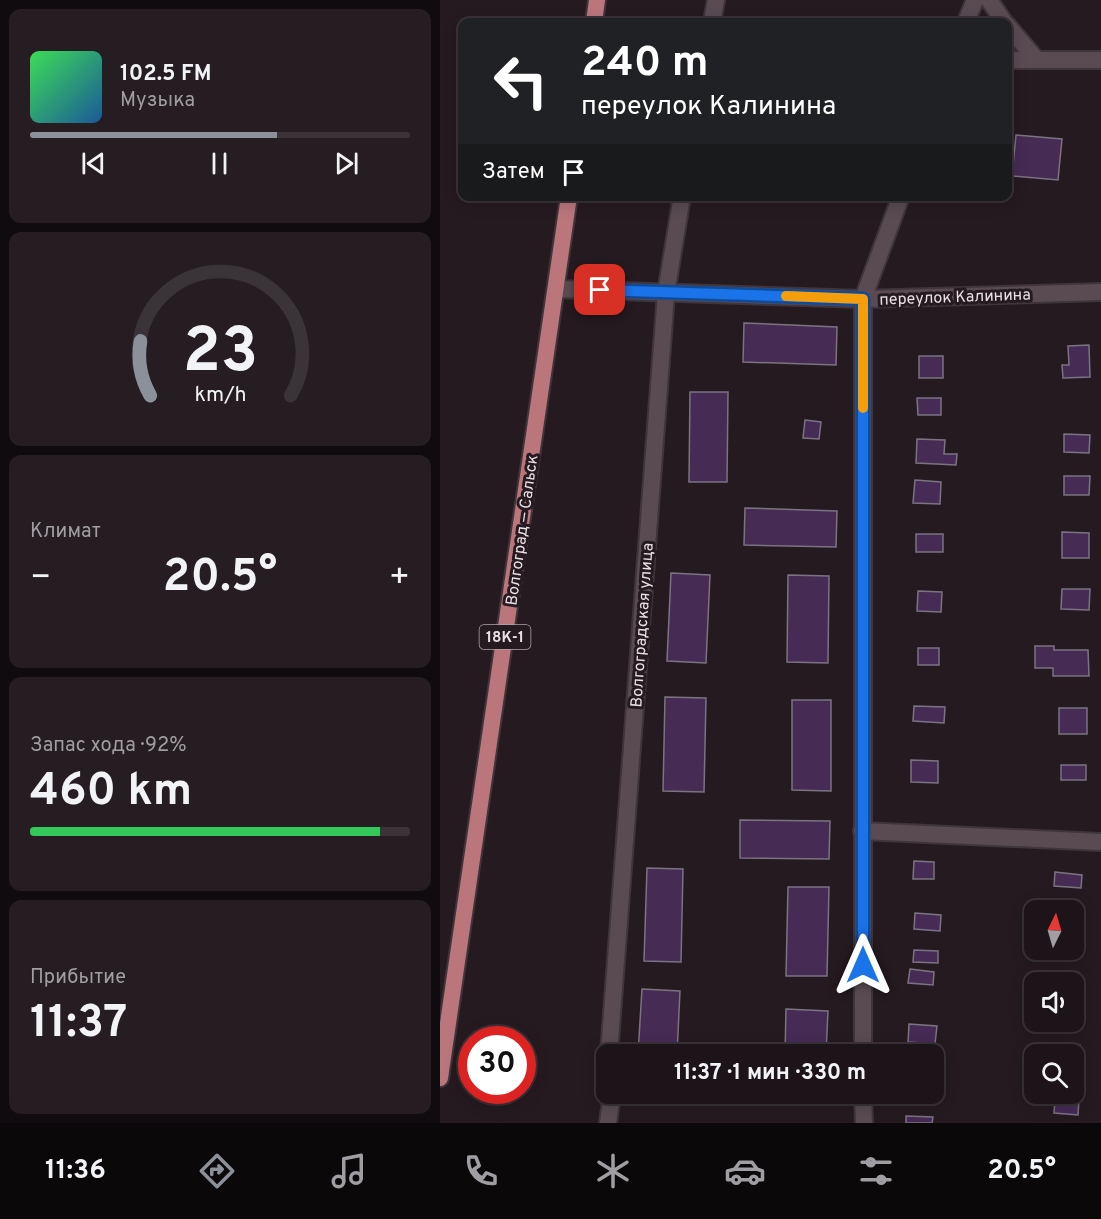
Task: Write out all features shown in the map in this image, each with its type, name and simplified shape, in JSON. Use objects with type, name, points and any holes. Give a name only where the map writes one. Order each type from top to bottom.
[{"type":"main road","points":[[595,18],[597,0]]},
{"type":"main road","name":"Волгоград — Сальск","points":[[440,1078],[568,201]]},
{"type":"street","points":[[713,18],[716,0]]},
{"type":"street","points":[[968,18],[975,0]]},
{"type":"street","points":[[989,0],[1002,18]]},
{"type":"street","points":[[1012,31],[1036,59]]},
{"type":"street","points":[[1012,60],[1102,60]]},
{"type":"street","name":"Волгоградская улица","points":[[610,1044],[666,292],[681,201]]},
{"type":"street","points":[[863,1044],[863,299],[899,201]]},
{"type":"street","name":"переулок Калинина","points":[[556,289],[863,299],[1102,292]]},
{"type":"street","points":[[862,831],[1102,842]]},
{"type":"street","points":[[608,1123],[610,1104]]},
{"type":"street","points":[[863,1104],[863,1123]]},
{"type":"building","points":[[1016,135],[1062,139],[1058,180],[1012,176]]},
{"type":"building","points":[[744,323],[837,327],[836,365],[743,362]]},
{"type":"building","points":[[1089,345],[1090,377],[1063,378],[1062,365],[1069,365],[1068,346]]},
{"type":"building","points":[[919,356],[943,356],[943,378],[919,378]]},
{"type":"building","points":[[690,392],[728,392],[727,482],[689,482]]},
{"type":"building","points":[[917,398],[941,398],[941,415],[918,415]]},
{"type":"building","points":[[805,420],[821,422],[819,439],[803,438]]},
{"type":"building","points":[[1064,434],[1090,435],[1089,453],[1064,452]]},
{"type":"building","points":[[917,439],[945,440],[944,454],[957,454],[956,465],[916,463]]},
{"type":"building","points":[[1064,476],[1090,476],[1089,495],[1064,495]]},
{"type":"building","points":[[915,480],[941,482],[940,504],[913,503]]},
{"type":"building","points":[[745,508],[837,511],[836,547],[744,545]]},
{"type":"building","points":[[1062,532],[1089,533],[1089,558],[1062,558]]},
{"type":"building","points":[[916,534],[943,534],[943,552],[916,552]]},
{"type":"building","points":[[671,573],[710,575],[706,663],[667,661]]},
{"type":"building","points":[[788,575],[829,576],[828,663],[787,662]]},
{"type":"building","points":[[1062,589],[1090,589],[1089,610],[1061,609]]},
{"type":"building","points":[[918,591],[942,592],[941,612],[917,611]]},
{"type":"building","points":[[1035,646],[1054,646],[1054,650],[1088,650],[1089,676],[1053,676],[1053,668],[1035,668]]},
{"type":"building","points":[[918,648],[939,648],[939,665],[918,665]]},
{"type":"building","points":[[665,697],[706,698],[704,792],[663,791]]},
{"type":"building","points":[[792,700],[831,700],[831,791],[792,790]]},
{"type":"building","points":[[914,706],[945,707],[944,723],[913,721]]},
{"type":"building","points":[[1059,708],[1087,708],[1087,734],[1059,734]]},
{"type":"building","points":[[911,760],[938,761],[938,783],[911,782]]},
{"type":"building","points":[[1061,765],[1086,765],[1086,780],[1061,780]]},
{"type":"building","points":[[740,820],[830,821],[829,859],[740,858]]},
{"type":"building","points":[[914,861],[934,862],[934,879],[913,879]]},
{"type":"building","points":[[647,868],[683,869],[681,962],[644,961]]},
{"type":"building","points":[[1055,872],[1082,875],[1081,888],[1054,886]]},
{"type":"building","points":[[788,887],[829,887],[827,976],[786,976]]},
{"type":"building","points":[[915,913],[941,915],[940,931],[914,929]]},
{"type":"building","points":[[914,950],[938,951],[938,963],[913,962]]},
{"type":"building","points":[[910,969],[934,972],[933,985],[908,983]]},
{"type":"building","points":[[642,989],[680,991],[677,1044],[639,1044]]},
{"type":"building","points":[[786,1009],[828,1011],[826,1044],[785,1044]]},
{"type":"building","points":[[909,1024],[937,1026],[935,1044],[908,1042]]},
{"type":"building","points":[[1055,1104],[1079,1104],[1078,1115],[1054,1113]]},
{"type":"building","points":[[906,1116],[933,1117],[932,1123],[906,1123]]},
{"type":"slow traffic","points":[[786,296],[863,299],[863,408]]},
{"type":"route","points":[[600,290],[863,299],[863,965]]}]
